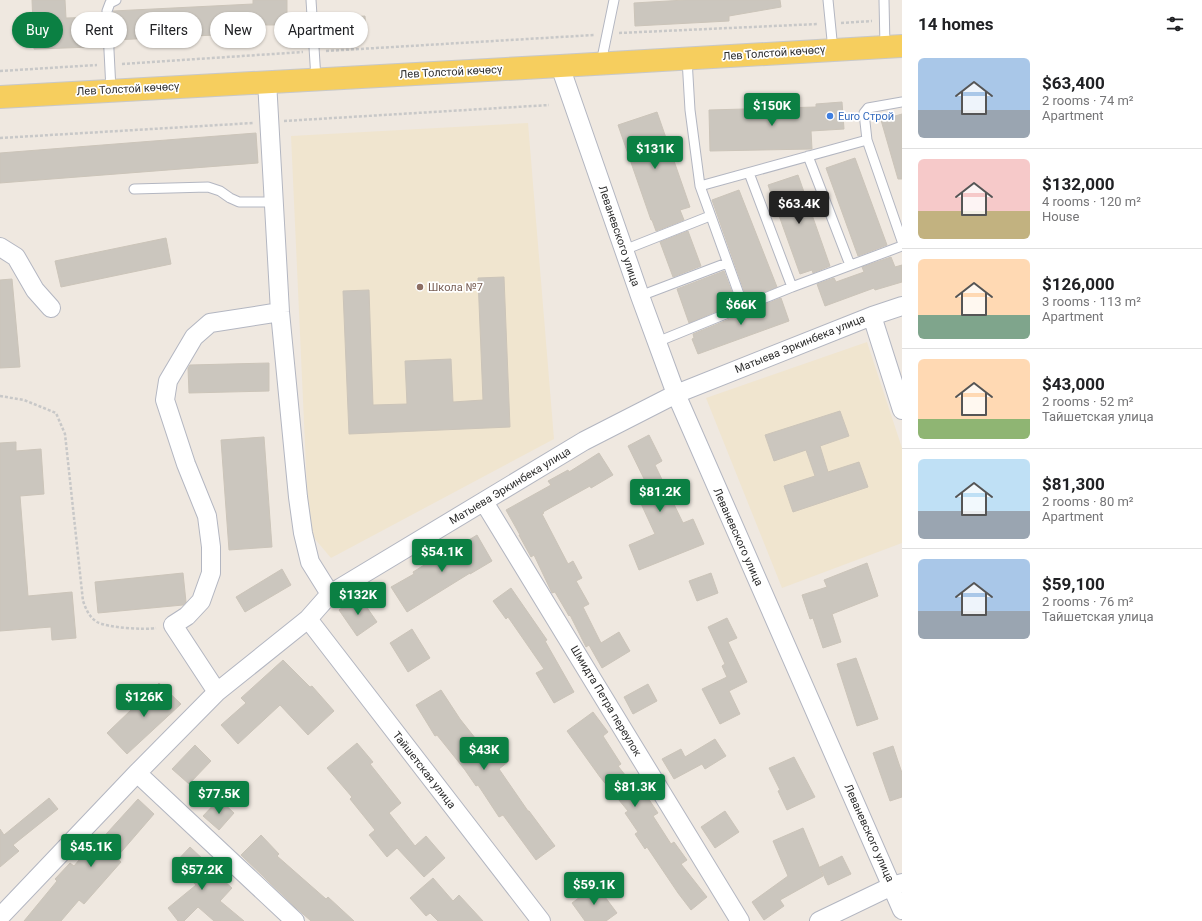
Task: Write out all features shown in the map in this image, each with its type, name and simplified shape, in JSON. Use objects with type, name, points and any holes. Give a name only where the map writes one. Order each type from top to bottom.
[{"type":"main road","name":"Лев Толстой көчөсү","points":[[0,97],[893,47]]},
{"type":"street","name":"Леваневского улица","points":[[560,66],[572,104],[676,394],[897,885],[902,910]]},
{"type":"street","points":[[267,82],[280,312],[298,497],[303,533],[310,562],[330,594]]},
{"type":"street","points":[[0,247],[16,257],[35,290],[51,308]]},
{"type":"street","name":"Матыева Эркинбека улица","points":[[0,917],[137,773],[217,692],[308,619],[330,594],[584,441],[676,394],[872,316],[902,306]]},
{"type":"street","points":[[217,692],[173,625],[187,616],[201,601],[210,573],[212,547],[207,516],[186,464],[165,400],[168,381],[194,336],[210,323],[280,312]]},
{"type":"street","points":[[872,316],[902,410]]},
{"type":"street","name":"Шмидта Петра переулок","points":[[484,502],[740,921]]},
{"type":"street","name":"Тайшетская улица","points":[[308,619],[541,921]]},
{"type":"street","points":[[137,773],[295,921]]},
{"type":"street","points":[[819,921],[897,885]]},
{"type":"lane","points":[[104,0],[106,12]]},
{"type":"lane","points":[[107,12],[110,3],[116,0]]},
{"type":"lane","points":[[311,0],[316,79]]},
{"type":"lane","points":[[601,64],[614,0]]},
{"type":"lane","points":[[828,0],[833,50]]},
{"type":"lane","points":[[884,0],[884,21],[893,47]]},
{"type":"lane","points":[[108,48],[111,90]]},
{"type":"lane","points":[[687,59],[690,110],[700,186],[744,308]]},
{"type":"lane","points":[[902,102],[868,108],[864,113],[867,140],[902,241]]},
{"type":"lane","points":[[700,186],[867,140]]},
{"type":"lane","points":[[808,156],[850,266]]},
{"type":"lane","points":[[748,173],[792,287]]},
{"type":"lane","points":[[134,189],[208,187],[220,191],[239,202],[274,202]]},
{"type":"lane","points":[[624,250],[710,216]]},
{"type":"lane","points":[[657,342],[744,308],[792,287],[902,246]]},
{"type":"lane","points":[[640,296],[727,262]]},
{"type":"path","points":[[0,71],[526,38],[884,21]]},
{"type":"path","points":[[0,396],[24,400],[56,413],[64,434],[83,601],[91,616],[98,622],[127,628],[151,629],[173,625]]},
{"type":"shaded area","name":"Школа №7","points":[[528,123],[554,439],[331,558],[309,532],[291,136]]},
{"type":"shaded area","points":[[867,342],[902,448],[902,543],[782,588],[706,398]]},
{"type":"building","points":[[32,0],[65,0],[66,18],[71,18],[71,48],[34,49],[63,48],[63,12],[32,12]]},
{"type":"building","points":[[253,0],[287,0],[287,12],[274,12],[274,25],[266,25],[266,12],[210,12],[210,35],[202,36],[202,12],[135,12],[135,39],[127,39],[127,12],[113,12],[113,11],[253,4]]},
{"type":"building","points":[[685,0],[780,0],[781,7],[729,16],[729,21],[635,26],[634,3]]},
{"type":"building","points":[[842,102],[844,129],[811,131],[812,149],[710,151],[709,110],[816,107],[816,104]]},
{"type":"building","points":[[657,112],[690,207],[680,210],[684,220],[656,231],[618,125]]},
{"type":"building","points":[[902,114],[902,179],[898,179],[881,120]]},
{"type":"building","points":[[256,133],[258,163],[0,183],[0,153]]},
{"type":"building","points":[[855,158],[887,245],[858,256],[826,168]]},
{"type":"building","points":[[798,175],[830,266],[813,273],[812,270],[800,274],[768,185]]},
{"type":"building","points":[[739,190],[777,287],[747,299],[712,200]]},
{"type":"building","points":[[688,231],[701,266],[673,277],[660,242]]},
{"type":"building","points":[[166,238],[171,264],[61,287],[55,261]]},
{"type":"building","points":[[891,257],[895,267],[902,265],[902,282],[875,290],[874,288],[825,306],[817,284],[834,278],[836,282],[864,272],[862,267]]},
{"type":"building","points":[[724,271],[736,303],[689,323],[677,289]]},
{"type":"building","points":[[504,277],[510,427],[349,434],[343,291],[369,290],[373,405],[407,404],[405,361],[451,359],[453,402],[483,400],[478,278]]},
{"type":"building","points":[[12,279],[20,367],[0,368],[0,280]]},
{"type":"building","points":[[781,298],[789,321],[698,354],[692,339],[694,338],[693,334]]},
{"type":"building","points":[[269,363],[269,391],[189,393],[188,368],[190,365]]},
{"type":"building","points":[[840,411],[849,436],[820,446],[828,472],[859,462],[868,487],[793,512],[784,486],[815,476],[806,450],[774,461],[765,435]]},
{"type":"building","points":[[649,435],[662,461],[655,465],[683,523],[693,519],[704,544],[639,570],[629,545],[655,534],[637,495],[649,489],[628,446]]},
{"type":"building","points":[[264,437],[272,547],[229,550],[221,440]]},
{"type":"building","points":[[16,442],[16,451],[41,449],[44,494],[20,496],[28,596],[72,592],[76,638],[52,640],[51,627],[0,631],[0,443]]},
{"type":"building","points":[[599,453],[613,475],[591,488],[590,486],[543,512],[544,513],[542,514],[568,564],[573,561],[582,578],[576,581],[589,604],[583,607],[601,643],[619,632],[630,651],[602,668],[589,645],[586,647],[570,615],[569,616],[555,592],[552,593],[534,555],[531,557],[506,510],[551,485],[548,481],[568,470],[569,472]]},
{"type":"building","points":[[477,535],[492,561],[407,612],[391,587],[414,574],[413,572],[437,557],[438,559]]},
{"type":"building","points":[[867,563],[878,596],[832,614],[841,642],[823,648],[813,618],[810,619],[802,595],[827,587],[824,580]]},
{"type":"building","points":[[282,569],[291,585],[245,612],[236,597]]},
{"type":"building","points":[[183,573],[186,602],[183,605],[98,613],[95,582]]},
{"type":"building","points":[[711,573],[718,593],[697,601],[689,581]]},
{"type":"building","points":[[511,588],[547,640],[545,641],[574,692],[554,703],[536,673],[544,669],[508,617],[506,619],[493,601]]},
{"type":"building","points":[[359,596],[377,622],[357,636],[339,610]]},
{"type":"building","points":[[727,618],[737,638],[728,642],[747,682],[729,691],[740,714],[720,724],[702,689],[727,677],[722,666],[725,664],[708,627]]},
{"type":"building","points":[[412,629],[430,658],[408,672],[390,643]]},
{"type":"building","points":[[856,658],[878,719],[857,726],[837,664]]},
{"type":"building","points":[[283,660],[310,687],[312,686],[334,711],[308,735],[280,705],[238,744],[221,725],[246,703],[241,698]]},
{"type":"building","points":[[159,683],[181,704],[127,754],[107,733]]},
{"type":"building","points":[[648,684],[657,701],[633,714],[624,697]]},
{"type":"building","points":[[441,690],[460,719],[487,753],[497,745],[509,761],[499,769],[528,811],[555,846],[536,860],[503,815],[499,817],[478,785],[476,786],[437,735],[435,736],[416,705]]},
{"type":"building","points":[[593,712],[608,732],[603,736],[621,764],[618,766],[645,800],[648,798],[658,813],[653,816],[671,844],[674,842],[687,860],[681,864],[707,897],[691,910],[647,847],[645,849],[635,834],[638,832],[625,813],[628,811],[600,777],[567,731]]},
{"type":"building","points":[[715,739],[726,756],[705,769],[702,764],[674,779],[662,759],[681,749],[685,757]]},
{"type":"building","points":[[357,743],[373,762],[370,764],[401,803],[389,813],[415,846],[426,836],[445,858],[424,877],[397,848],[387,857],[369,835],[375,830],[350,799],[352,797],[327,768]]},
{"type":"building","points":[[195,745],[211,761],[189,784],[172,769]]},
{"type":"building","points":[[893,746],[902,773],[902,797],[890,801],[873,753]]},
{"type":"building","points":[[794,757],[815,797],[787,810],[778,791],[780,790],[769,768]]},
{"type":"building","points":[[49,798],[58,809],[13,845],[19,851],[0,867],[0,829],[4,835]]},
{"type":"building","points":[[138,799],[154,814],[116,858],[121,862],[84,904],[79,900],[61,921],[24,921],[57,881],[55,879],[70,863],[74,866],[95,841],[98,843]]},
{"type":"building","points":[[219,799],[234,813],[219,830],[203,816]]},
{"type":"building","points":[[725,811],[739,832],[715,848],[701,827]]},
{"type":"building","points":[[803,828],[823,876],[780,900],[784,906],[764,920],[752,902],[788,876],[773,841]]},
{"type":"building","points":[[261,835],[279,854],[277,856],[326,899],[328,897],[354,921],[311,921],[295,907],[241,855]]},
{"type":"building","points":[[190,847],[206,862],[205,864],[232,888],[220,901],[244,921],[214,921],[198,907],[184,921],[178,921],[168,908],[196,885],[174,864]]},
{"type":"building","points":[[842,856],[851,874],[828,885],[820,867]]},
{"type":"building","points":[[433,878],[453,901],[459,895],[483,921],[438,921],[430,913],[426,916],[410,898]]},
{"type":"building","points":[[596,885],[617,913],[606,921],[585,921],[572,903]]},
{"type":"place","name":"Euro Строй","points":[[830,116]]},
{"type":"place","name":"Школа №7","points":[[420,287]]}]
